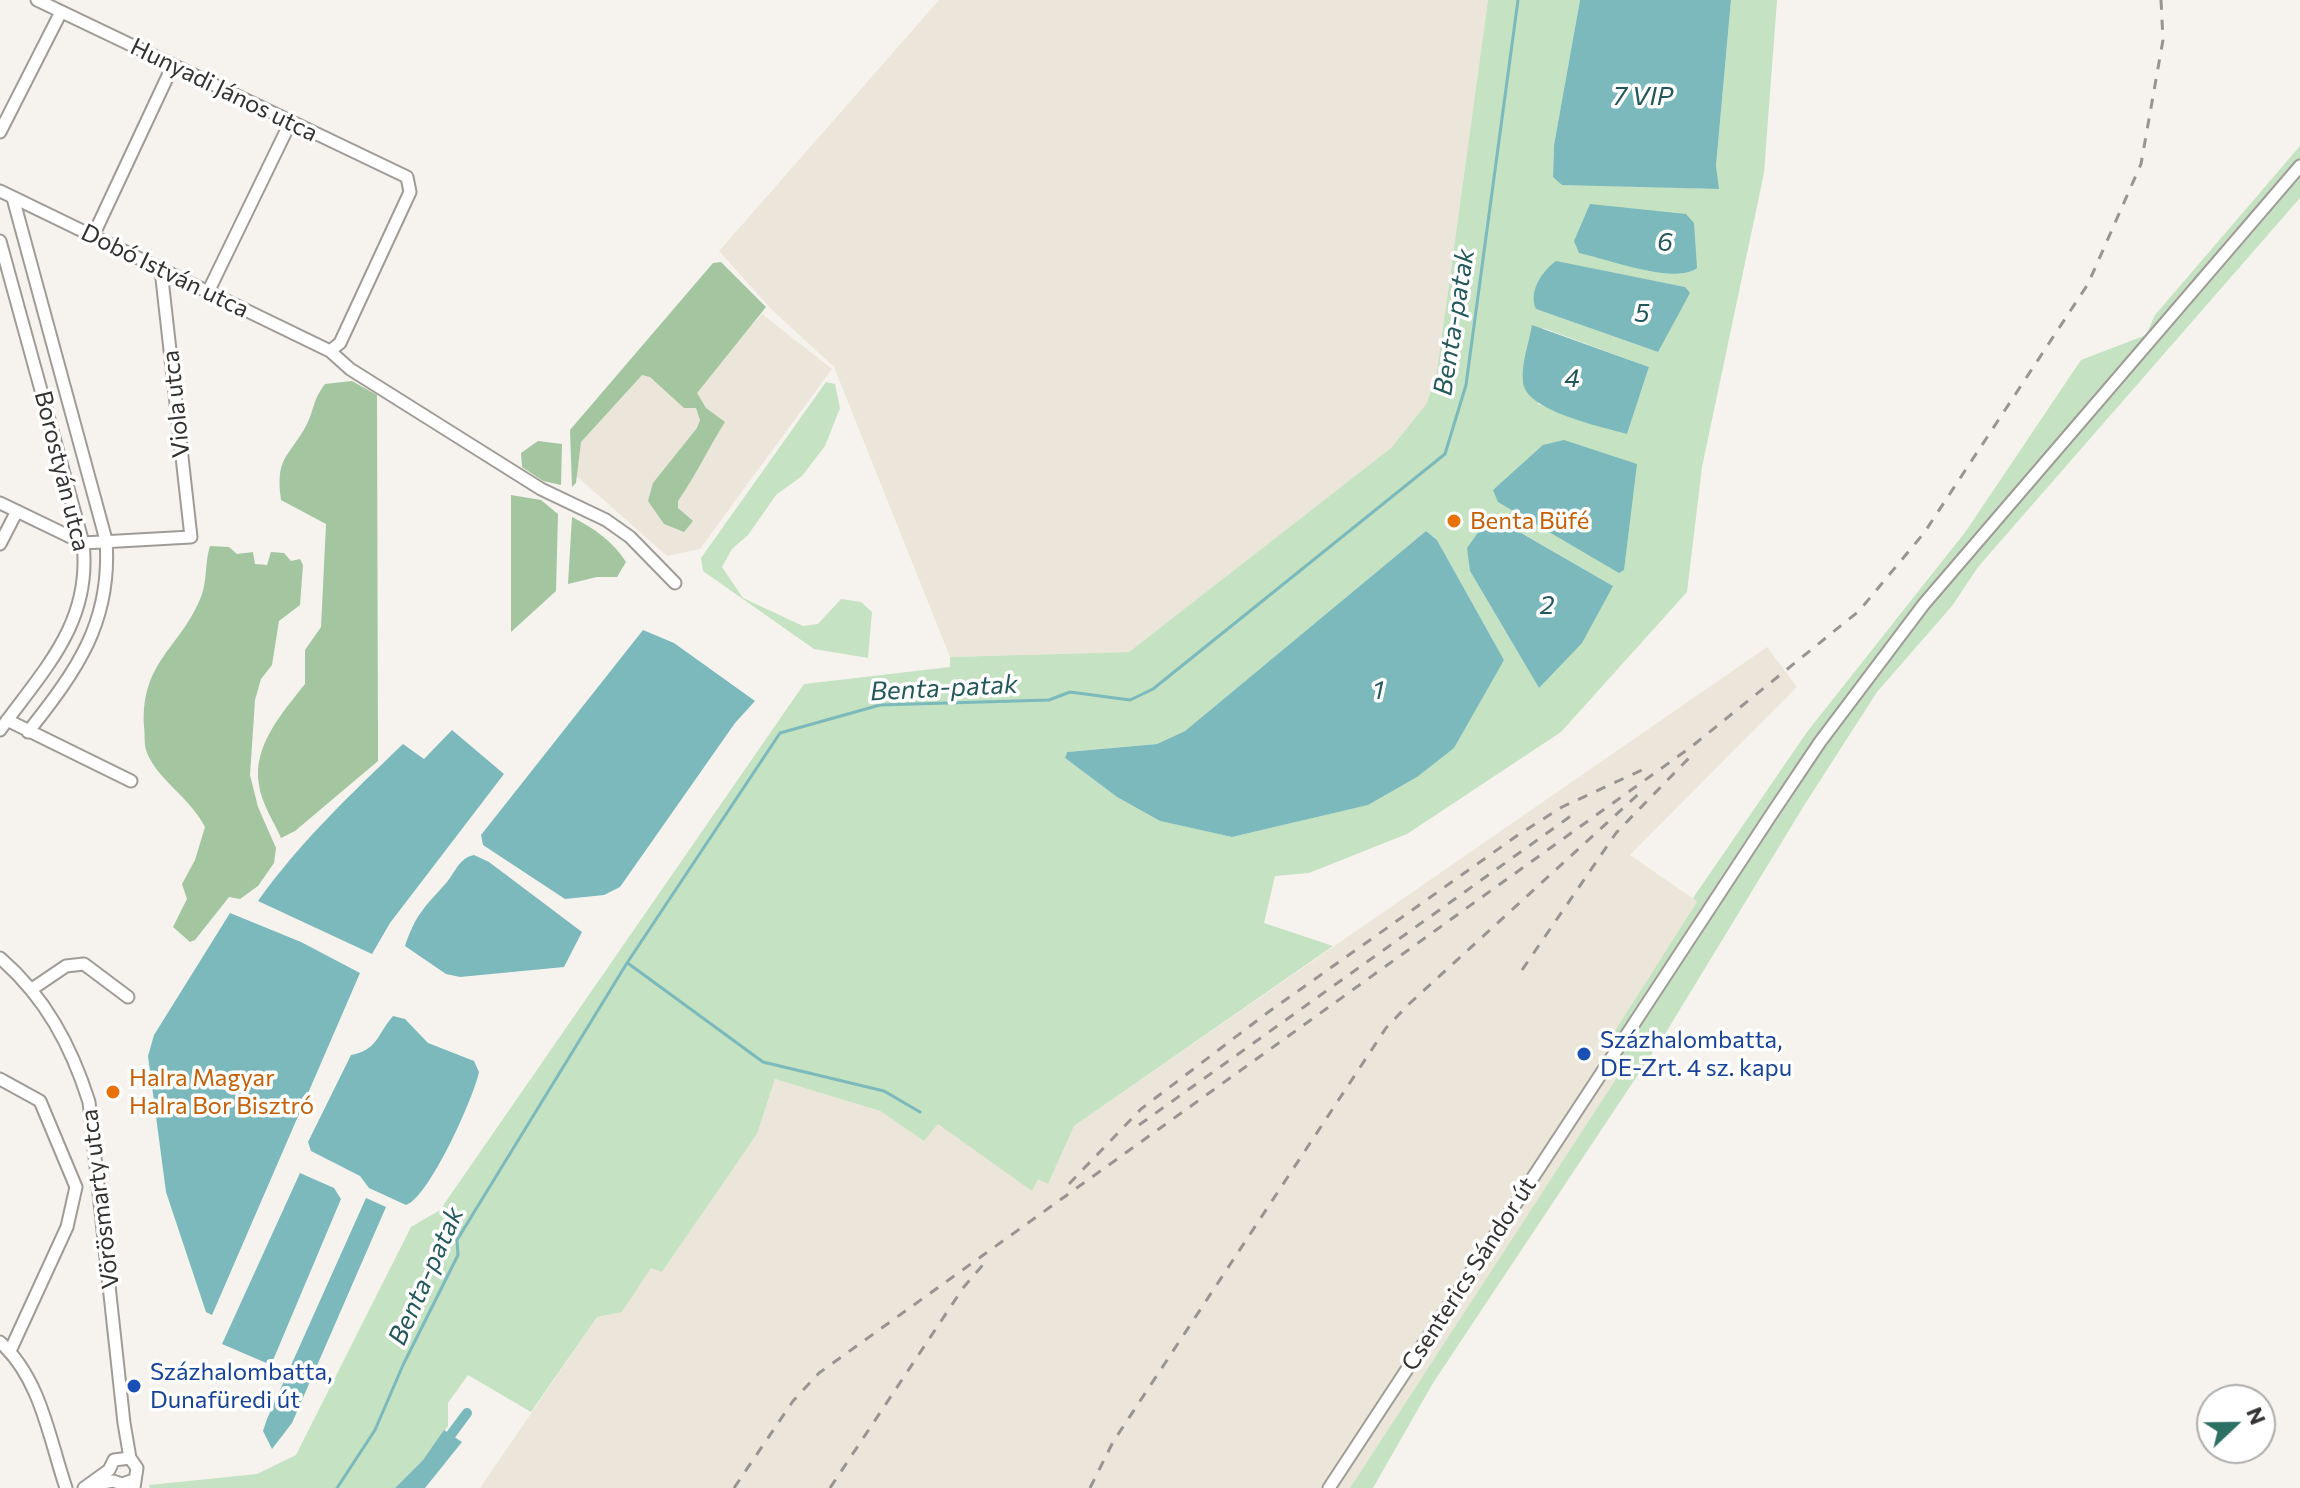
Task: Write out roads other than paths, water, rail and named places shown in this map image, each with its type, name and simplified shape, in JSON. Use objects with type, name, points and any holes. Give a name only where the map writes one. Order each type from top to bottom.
[{"type":"street","name":"Hunyadi János utca","points":[[37,0],[290,123],[401,173],[410,182],[410,192],[340,343],[330,351]]},
{"type":"street","points":[[0,132],[61,12]]},
{"type":"street","points":[[93,236],[173,65]]},
{"type":"street","points":[[208,292],[290,123]]},
{"type":"street","name":"Csenterics Sándor út","points":[[1329,1488],[1787,791],[1875,667],[1924,604],[2300,166]]},
{"type":"street","name":"Dobó István utca","points":[[0,191],[330,351],[350,369],[541,489],[606,520],[630,537],[675,583]]},
{"type":"street","points":[[13,198],[106,540],[108,582],[98,626],[76,667],[28,732]]},
{"type":"street","name":"Borostyán utca","points":[[1,248],[83,543],[85,575],[72,626],[4,725]]},
{"type":"street","name":"Viola utca","points":[[106,540],[191,537],[161,270]]},
{"type":"street","points":[[0,503],[83,543],[106,540]]},
{"type":"street","points":[[0,544],[17,511]]},
{"type":"street","points":[[4,725],[28,732],[131,781]]},
{"type":"street","name":"Vörösmarty utca","points":[[0,958],[32,989],[65,1040],[89,1102],[124,1423],[124,1458],[137,1468],[122,1482]]},
{"type":"street","points":[[32,989],[66,966],[84,964],[128,997]]},
{"type":"street","points":[[0,1079],[40,1101],[76,1187],[72,1214],[10,1351]]},
{"type":"street","points":[[0,1342],[10,1351],[33,1385],[66,1488]]},
{"type":"street","points":[[85,1488],[122,1482],[124,1458]]},
{"type":"water","name":"7 VIP","points":[[1580,0],[1731,0],[1716,166],[1719,189],[1562,185],[1553,177],[1554,145]]},
{"type":"water","name":"6","points":[[1590,204],[1686,214],[1694,223],[1697,268],[1673,274],[1657,272],[1579,253],[1574,241]]},
{"type":"water","name":"5","points":[[1556,261],[1685,287],[1690,293],[1658,352],[1536,309],[1535,289],[1546,270]]},
{"type":"water","name":"4","points":[[1532,325],[1649,367],[1627,434],[1550,409],[1527,392],[1523,368]]},
{"type":"water","points":[[1564,440],[1637,464],[1624,570],[1619,573],[1498,502],[1493,490],[1543,445]]},
{"type":"water","name":"2","points":[[1497,519],[1613,586],[1582,643],[1539,688],[1470,571],[1467,548],[1487,520]]},
{"type":"water","name":"1","points":[[1426,531],[1437,540],[1504,660],[1454,748],[1417,777],[1368,805],[1232,837],[1160,821],[1117,797],[1065,758],[1067,752],[1157,744],[1185,731]]},
{"type":"water","points":[[643,630],[674,643],[755,701],[735,723],[620,887],[604,895],[565,899],[483,845],[481,835]]},
{"type":"water","points":[[452,730],[504,774],[390,923],[372,954],[258,901],[345,800],[403,744],[424,759]]},
{"type":"water","points":[[474,855],[489,862],[582,932],[564,967],[460,977],[446,974],[405,946],[422,911],[461,862]]},
{"type":"water","points":[[230,913],[301,942],[360,973],[212,1315],[206,1312],[166,1192],[148,1056],[154,1035]]},
{"type":"water","points":[[393,1016],[405,1019],[428,1043],[474,1061],[479,1072],[460,1123],[438,1166],[416,1198],[406,1205],[369,1188],[360,1176],[311,1151],[308,1142],[351,1055],[372,1045]]},
{"type":"water","points":[[300,1173],[334,1188],[341,1199],[271,1365],[222,1344]]},
{"type":"water","points":[[366,1198],[386,1207],[292,1423],[272,1449],[263,1431],[267,1419]]},
{"type":"water","points":[[444,1430],[462,1442],[425,1488],[395,1488],[423,1460]]},
{"type":"waterway","name":"Benta-patak","points":[[337,1488],[375,1430],[403,1365],[458,1255],[457,1240],[627,963],[780,733],[880,705],[1049,700],[1070,692],[1130,700],[1153,689],[1445,454],[1466,385],[1518,0]]},
{"type":"waterway","points":[[629,964],[763,1062],[884,1091],[920,1112]]},
{"type":"waterway","points":[[444,1444],[467,1413]]},
{"type":"railway","points":[[734,1488],[793,1401],[819,1373],[1691,747],[1859,611],[1924,533],[2088,284],[2141,164],[2163,40],[2161,0]]},
{"type":"railway","points":[[1522,970],[1616,833],[1689,758]]},
{"type":"railway","points":[[1069,1184],[1141,1109],[1267,1013],[1518,835],[1562,807],[1644,769]]},
{"type":"railway","points":[[1090,1488],[1113,1442],[1386,1028],[1643,790]]},
{"type":"railway","points":[[1139,1125],[1575,813]]},
{"type":"railway","points":[[830,1488],[963,1288],[987,1260]]},
{"type":"place","name":"Benta Büfé","points":[[1454,521]]},
{"type":"place","name":"Százhalombatta, DE-Zrt. 4 sz. kapu","points":[[1584,1054]]},
{"type":"place","name":"Halra Magyar Halra Bor Bisztró","points":[[113,1092]]},
{"type":"place","name":"Százhalombatta, Dunafüredi út","points":[[134,1386]]}]
